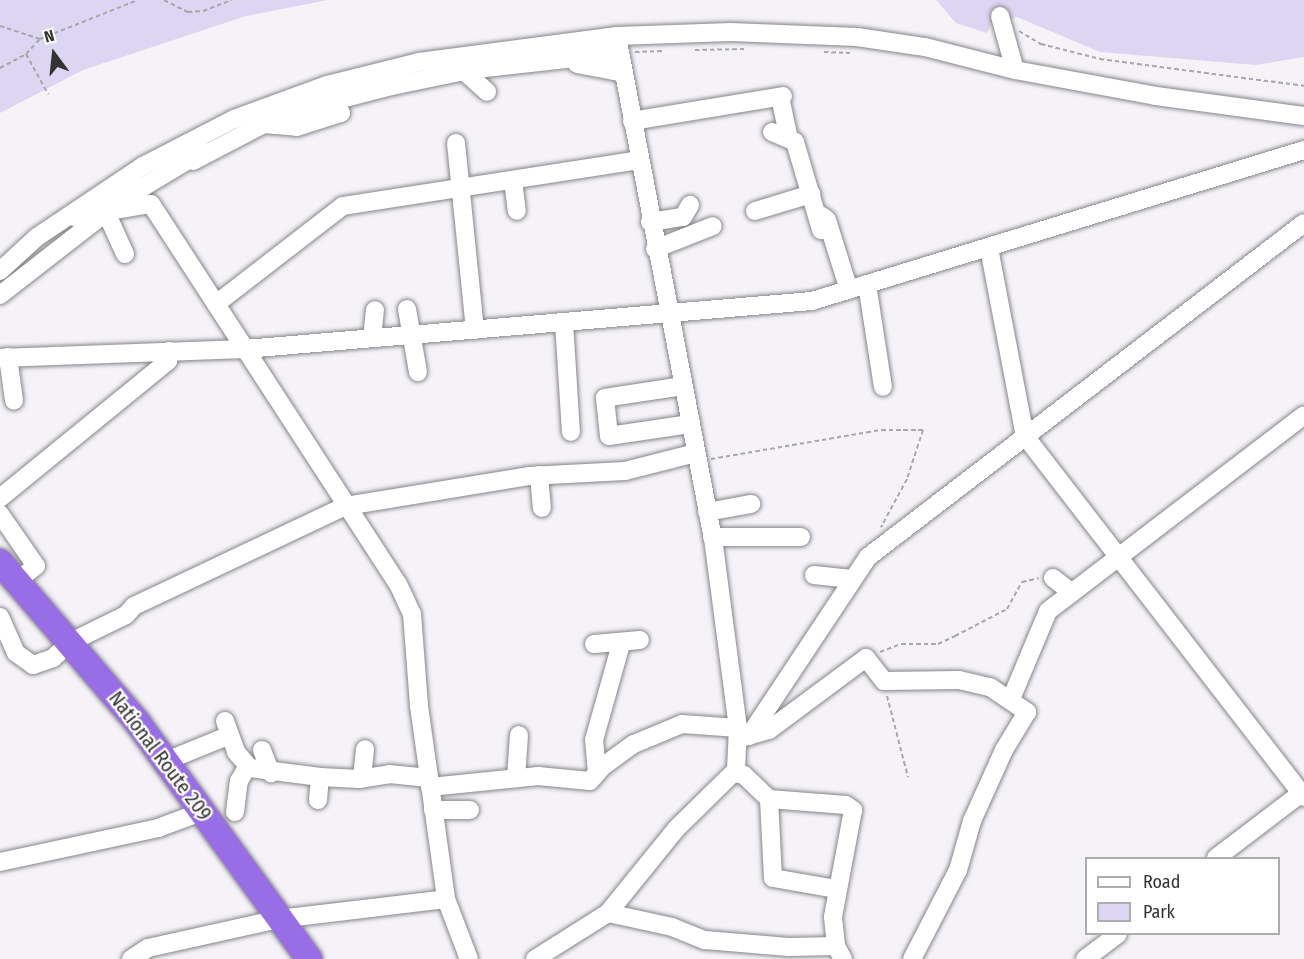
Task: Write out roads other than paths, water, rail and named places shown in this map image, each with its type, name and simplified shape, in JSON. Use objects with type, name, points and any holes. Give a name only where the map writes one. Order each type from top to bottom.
[{"type":"highway","name":"National Route 209","points":[[0,562],[71,642],[137,722],[225,812],[279,919],[309,959]]},
{"type":"street","points":[[1001,18],[1015,70]]},
{"type":"street","points":[[0,257],[37,237],[143,166],[243,116],[327,85],[410,64],[521,49],[619,45],[731,32],[857,37],[925,47],[1015,70],[1156,96],[1304,116]]},
{"type":"street","points":[[0,295],[104,218],[210,152],[262,124],[308,106],[464,71],[560,60],[619,45]]},
{"type":"street","points":[[535,959],[608,913],[676,828],[734,772],[742,734],[708,512],[655,249],[619,45]]},
{"type":"street","points":[[521,49],[560,60],[624,73]]},
{"type":"street","points":[[410,64],[421,70],[464,71],[485,90],[500,67]]},
{"type":"street","points":[[632,121],[782,97],[789,139]]},
{"type":"street","points":[[262,124],[297,127],[341,113],[308,106]]},
{"type":"street","points":[[64,219],[104,218],[151,204],[243,116]]},
{"type":"street","points":[[772,132],[795,142],[820,224],[827,220],[849,290]]},
{"type":"street","points":[[456,143],[475,330]]},
{"type":"street","points":[[210,152],[248,146]]},
{"type":"street","points":[[14,401],[4,358],[245,349],[812,301],[1304,150]]},
{"type":"street","points":[[216,304],[271,266],[343,206],[639,160]]},
{"type":"street","points":[[513,180],[517,211]]},
{"type":"street","points":[[755,211],[811,194]]},
{"type":"street","points":[[151,204],[398,584],[412,614],[418,706],[446,899],[469,959]]},
{"type":"street","points":[[651,222],[683,217],[690,205]]},
{"type":"street","points":[[104,218],[125,254]]},
{"type":"street","points":[[742,734],[868,556],[1304,222]]},
{"type":"street","points":[[655,249],[713,226]]},
{"type":"street","points":[[0,271],[37,237]]},
{"type":"street","points":[[989,248],[1025,436],[1121,555],[1303,794],[1217,857]]},
{"type":"street","points":[[867,284],[883,387]]},
{"type":"street","points":[[408,309],[418,372]]},
{"type":"street","points":[[372,338],[375,310]]},
{"type":"street","points":[[564,322],[571,432]]},
{"type":"street","points":[[0,498],[168,361],[169,351]]},
{"type":"street","points":[[683,386],[605,398],[609,436],[690,424]]},
{"type":"street","points":[[1011,699],[1048,611],[1304,415]]},
{"type":"street","points":[[0,617],[16,652],[33,665],[53,658],[71,642],[126,615],[134,606],[346,506],[539,475],[625,471],[697,457]]},
{"type":"street","points":[[539,475],[542,508]]},
{"type":"street","points":[[708,512],[751,504]]},
{"type":"street","points":[[0,514],[36,566],[27,573]]},
{"type":"street","points":[[712,537],[801,537]]},
{"type":"street","points":[[814,575],[852,579]]},
{"type":"street","points":[[1053,578],[1072,593]]},
{"type":"street","points":[[597,773],[594,740],[619,644],[616,626]]},
{"type":"street","points":[[594,644],[619,644],[640,640]]},
{"type":"street","points":[[176,757],[228,728],[236,752],[248,767],[271,773],[330,772],[362,778],[388,774],[430,783],[516,778],[581,782],[590,781],[634,744],[682,724],[742,734],[770,730],[867,660],[884,681],[959,680],[990,687],[1011,699],[1027,712],[1004,750],[972,821],[958,870],[912,959]]},
{"type":"street","points":[[516,778],[519,735]]},
{"type":"street","points":[[362,778],[365,749]]},
{"type":"street","points":[[262,750],[271,773]]},
{"type":"street","points":[[0,862],[225,812],[248,767]]},
{"type":"street","points":[[318,800],[330,772]]},
{"type":"street","points":[[608,913],[672,927],[728,950],[840,952],[833,917],[853,810],[846,805],[769,799],[744,775],[734,772]]},
{"type":"street","points":[[769,799],[772,878],[837,890]]},
{"type":"street","points":[[434,810],[470,810]]},
{"type":"street","points":[[131,959],[148,948],[279,919],[446,899]]},
{"type":"street","points":[[1085,959],[1115,935]]}]
